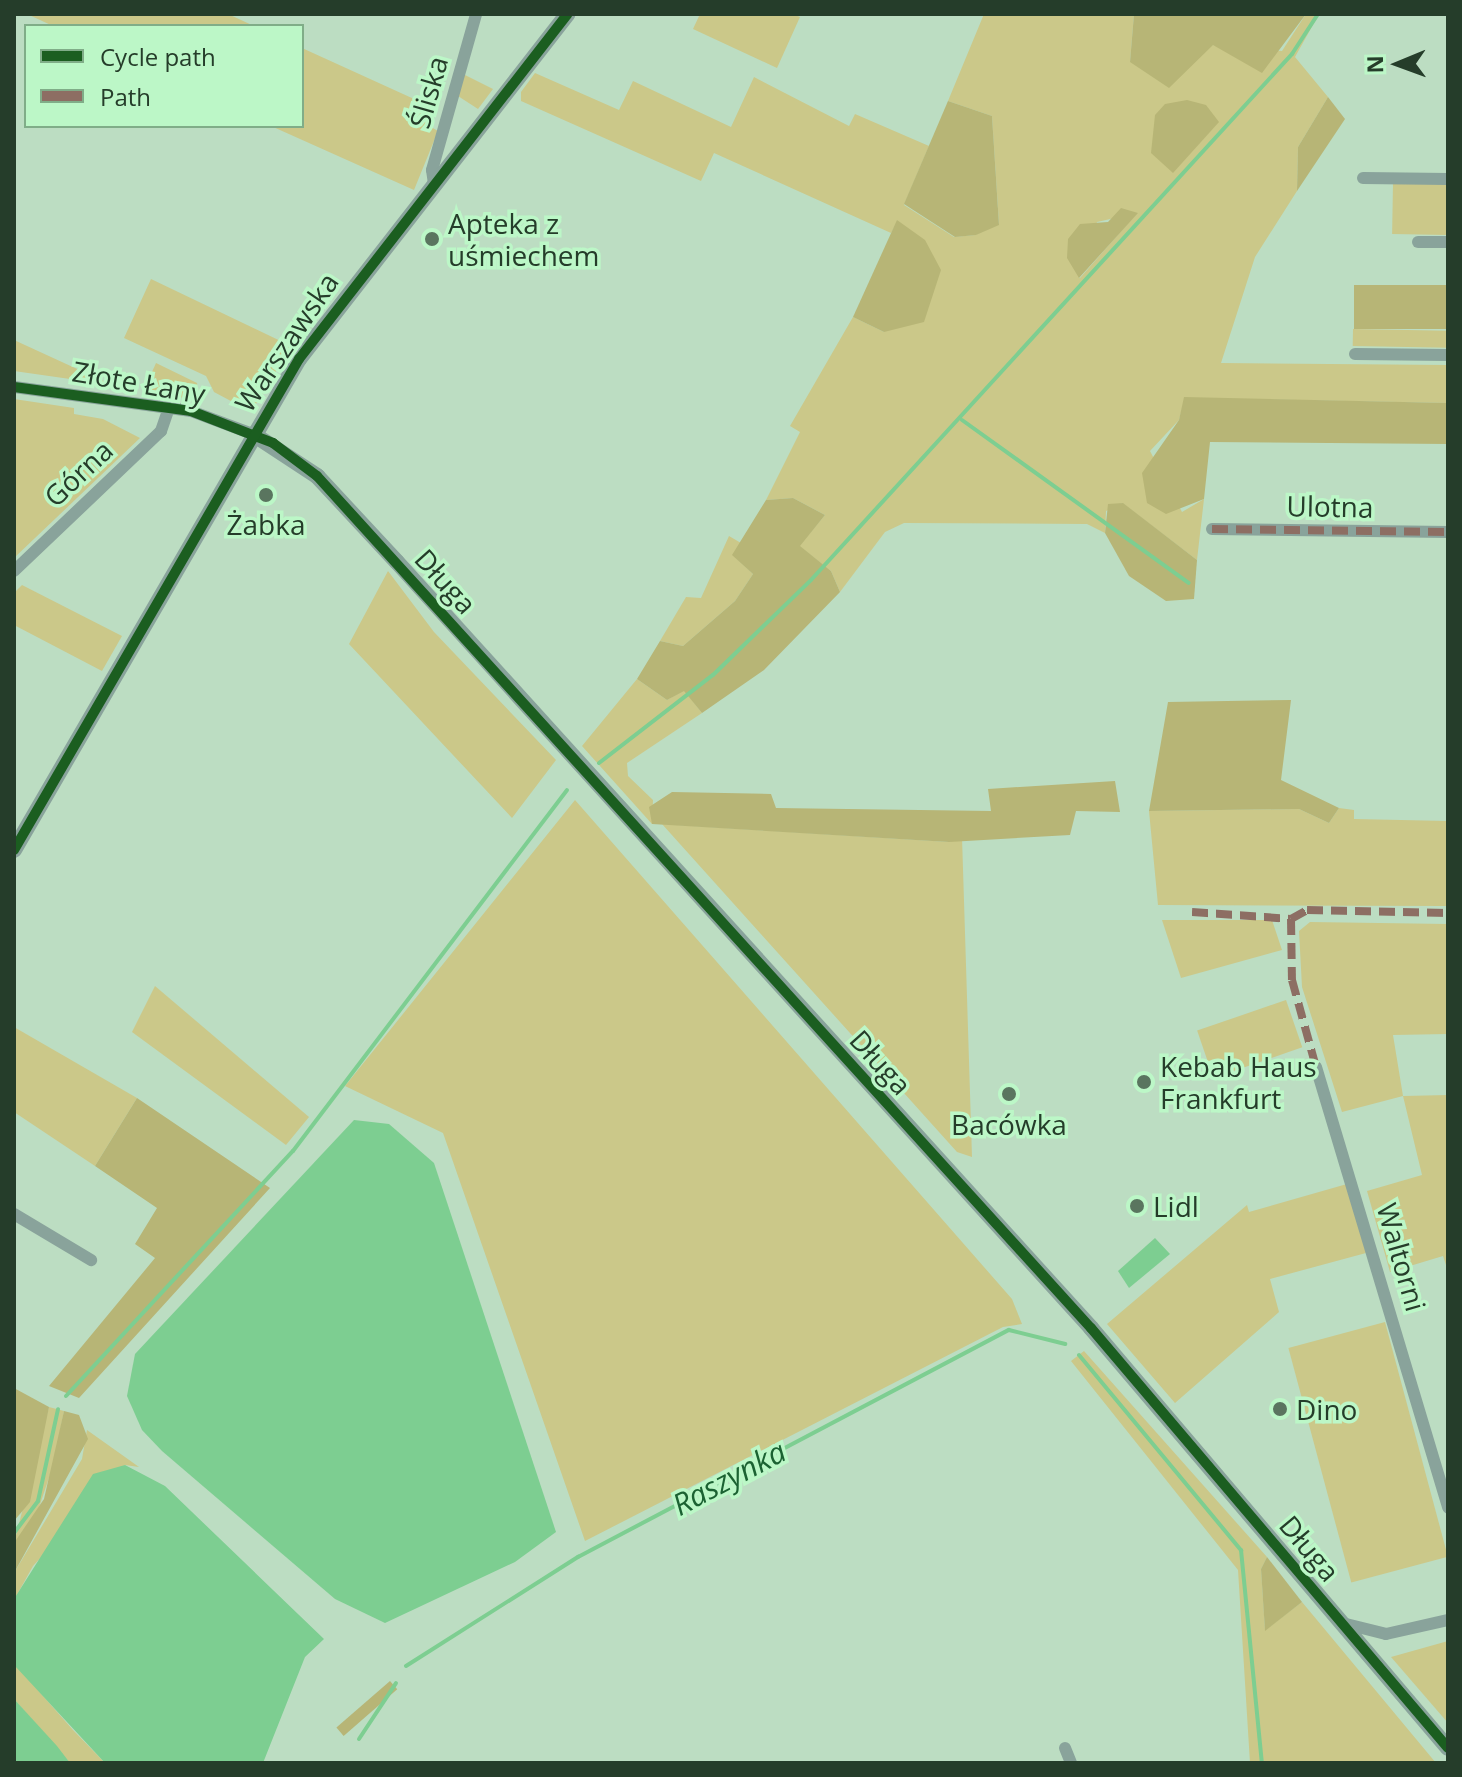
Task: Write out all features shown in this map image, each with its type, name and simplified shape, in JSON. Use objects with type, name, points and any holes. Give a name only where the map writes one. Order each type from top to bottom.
[{"type":"street","name":"Śliska","points":[[434,184],[432,170],[476,14]]},
{"type":"street","name":"Warszawska","points":[[14,850],[253,434],[331,314],[568,14]]},
{"type":"street","points":[[1363,178],[1448,179]]},
{"type":"street","points":[[1418,242],[1448,242]]},
{"type":"street","points":[[1355,354],[1448,355]]},
{"type":"street","name":"Złote Łany","points":[[14,387],[169,408],[253,434]]},
{"type":"street","name":"Górna","points":[[14,571],[161,431],[169,408]]},
{"type":"street","name":"Długa","points":[[253,434],[317,476],[397,562],[1091,1328],[1448,1748]]},
{"type":"street","name":"Ulotna","points":[[1212,529],[1448,532]]},
{"type":"street","name":"Waltorni","points":[[1316,1067],[1448,1508]]},
{"type":"street","points":[[14,1214],[91,1260]]},
{"type":"street","points":[[1341,1623],[1386,1634],[1448,1620]]},
{"type":"street","points":[[1065,1748],[1071,1763]]},
{"type":"shaded area","points":[[27,14],[228,14],[250,24],[49,24]]},
{"type":"shaded area","points":[[700,14],[793,14],[800,17],[777,68],[693,29]]},
{"type":"shaded area","points":[[984,14],[1134,14],[1130,62],[1213,45],[1282,51],[1306,14],[1319,14],[1295,57],[1328,97],[1298,147],[1297,191],[1255,257],[1221,363],[1448,365],[1448,403],[1185,398],[1179,420],[1150,451],[1182,512],[1204,499],[1197,560],[1122,503],[1106,511],[1105,533],[1087,524],[904,523],[885,532],[840,592],[831,571],[799,546],[825,515],[793,498],[766,500],[800,432],[790,426],[853,317],[884,332],[898,220],[891,233],[714,153],[701,181],[521,101],[521,92],[535,73],[619,110],[633,81],[731,127],[754,77],[849,126],[855,114],[929,146],[904,205],[954,237],[975,235],[999,224],[992,116],[948,101]],"holes":[[[1137,213],[1080,278],[1097,222]]]},
{"type":"shaded area","points":[[1134,14],[1306,14],[1262,73],[1213,45],[1169,88],[1130,62]]},
{"type":"shaded area","points":[[304,49],[436,109],[431,127],[438,131],[414,190],[275,128],[304,128]]},
{"type":"shaded area","points":[[463,74],[493,89],[478,109],[458,96]]},
{"type":"shaded area","points":[[1328,97],[1345,119],[1297,191],[1298,147]]},
{"type":"shaded area","points":[[1187,100],[1206,105],[1219,122],[1173,173],[1151,153],[1155,115],[1165,104]]},
{"type":"shaded area","points":[[948,101],[992,116],[999,225],[976,235],[955,237],[904,204]]},
{"type":"shaded area","points":[[1393,183],[1448,184],[1447,235],[1392,234]]},
{"type":"shaded area","points":[[1121,208],[1138,213],[1079,278],[1067,258],[1068,239],[1080,224],[1108,222]]},
{"type":"shaded area","points":[[897,220],[925,240],[941,270],[924,322],[884,332],[853,317]]},
{"type":"shaded area","points":[[151,279],[291,346],[257,403],[244,408],[214,392],[206,376],[124,338]]},
{"type":"shaded area","points":[[1354,285],[1448,285],[1448,329],[1354,329]]},
{"type":"shaded area","points":[[1353,329],[1448,331],[1448,348],[1353,346]]},
{"type":"shaded area","points":[[14,340],[112,385],[14,371]]},
{"type":"shaded area","points":[[156,363],[197,383],[200,401],[144,390]]},
{"type":"shaded area","points":[[1184,397],[1448,403],[1448,444],[1210,442],[1204,499],[1166,514],[1147,503],[1142,473],[1179,420]]},
{"type":"shaded area","points":[[14,399],[74,408],[74,414],[103,419],[140,438],[14,558]]},
{"type":"shaded area","points":[[793,498],[825,515],[800,546],[831,571],[840,592],[764,670],[702,713],[684,691],[667,700],[637,679],[660,641],[683,646],[735,601],[753,574],[732,555],[766,500]]},
{"type":"shaded area","points":[[1123,503],[1197,560],[1194,599],[1166,601],[1129,576],[1105,533],[1108,504]]},
{"type":"shaded area","points":[[729,536],[741,543],[733,555],[753,574],[735,601],[683,646],[660,641],[686,597],[701,598]]},
{"type":"shaded area","points":[[388,571],[434,632],[556,760],[512,818],[349,644]]},
{"type":"shaded area","points":[[22,585],[122,636],[102,671],[14,625],[14,593]]},
{"type":"shaded area","points":[[637,679],[667,700],[684,690],[702,713],[627,763],[628,776],[653,800],[652,824],[582,746]]},
{"type":"shaded area","points":[[1291,700],[1281,780],[1339,808],[1329,823],[1299,809],[1149,811],[1168,702]]},
{"type":"shaded area","points":[[1115,781],[1120,812],[1076,811],[1070,835],[949,842],[652,824],[649,807],[672,792],[771,794],[776,808],[991,811],[988,789]]},
{"type":"shaded area","points":[[575,800],[1012,1299],[1022,1324],[1003,1327],[585,1541],[443,1133],[345,1086]]},
{"type":"shaded area","points":[[1339,808],[1354,810],[1354,819],[1448,821],[1448,906],[1158,905],[1149,811],[1299,809],[1329,823]]},
{"type":"shaded area","points":[[662,824],[949,842],[962,837],[972,1157],[957,1152]]},
{"type":"shaded area","points":[[1162,920],[1272,920],[1282,950],[1181,978]]},
{"type":"shaded area","points":[[1310,922],[1448,924],[1448,1034],[1393,1035],[1403,1096],[1342,1112],[1302,987],[1299,931]]},
{"type":"shaded area","points":[[155,986],[309,1117],[286,1145],[132,1032]]},
{"type":"shaded area","points":[[1286,1000],[1302,1047],[1213,1078],[1197,1031]]},
{"type":"shaded area","points":[[14,1027],[137,1098],[95,1166],[14,1112]]},
{"type":"shaded area","points":[[1448,1095],[1448,1271],[1443,1256],[1390,1272],[1367,1191],[1422,1175],[1403,1096]]},
{"type":"shaded area","points":[[137,1098],[270,1188],[79,1398],[49,1386],[155,1258],[135,1244],[157,1208],[95,1166]]},
{"type":"shaded area","points":[[354,1120],[389,1124],[434,1163],[556,1532],[515,1562],[385,1623],[335,1599],[162,1451],[142,1430],[127,1396],[135,1354]]},
{"type":"shaded area","points":[[1347,1184],[1366,1253],[1270,1279],[1279,1312],[1175,1403],[1107,1324],[1247,1205],[1249,1212]]},
{"type":"shaded area","points":[[1155,1238],[1170,1254],[1129,1288],[1118,1271]]},
{"type":"shaded area","points":[[1385,1322],[1448,1557],[1351,1583],[1288,1348]]},
{"type":"shaded area","points":[[1084,1351],[1267,1557],[1261,1569],[1265,1630],[1302,1602],[1436,1763],[1250,1763],[1238,1570],[1071,1361]]},
{"type":"shaded area","points":[[14,1388],[49,1407],[30,1502],[14,1521]]},
{"type":"shaded area","points":[[49,1407],[64,1411],[53,1466],[35,1519],[14,1543]]},
{"type":"shaded area","points":[[64,1411],[79,1415],[88,1439],[14,1573],[14,1543],[44,1499]]},
{"type":"shaded area","points":[[87,1430],[139,1467],[125,1465],[33,1566],[14,1600],[14,1573],[82,1459]]},
{"type":"shaded area","points":[[125,1465],[165,1486],[324,1639],[305,1657],[263,1763],[105,1763],[15,1666],[14,1599],[93,1474]]},
{"type":"shaded area","points":[[1267,1557],[1302,1602],[1265,1631],[1261,1569]]},
{"type":"shaded area","points":[[1448,1641],[1448,1723],[1391,1657]]},
{"type":"shaded area","points":[[14,1663],[105,1763],[70,1763],[14,1699]]},
{"type":"shaded area","points":[[390,1681],[397,1689],[344,1736],[336,1728]]},
{"type":"shaded area","points":[[14,1699],[57,1746],[70,1763],[14,1763]]},
{"type":"waterway","points":[[599,763],[713,675],[811,580],[1292,54],[1318,14]]},
{"type":"waterway","points":[[962,420],[1189,583]]},
{"type":"waterway","points":[[66,1396],[293,1151],[567,790]]},
{"type":"waterway","name":"Raszynka","points":[[406,1666],[578,1557],[1009,1330],[1065,1344]]},
{"type":"waterway","name":"Raszynka","points":[[1079,1355],[1241,1550],[1262,1763]]},
{"type":"waterway","points":[[14,1533],[38,1501],[58,1409]]},
{"type":"waterway","name":"Raszynka","points":[[359,1739],[396,1683]]},
{"type":"marked path","points":[[1212,529],[1448,532]]},
{"type":"marked path","points":[[1192,912],[1291,919],[1307,910],[1448,913]]},
{"type":"marked path","points":[[1291,919],[1292,980],[1316,1067]]},
{"type":"cycle path","points":[[14,850],[299,359],[568,14]]},
{"type":"cycle path","points":[[14,387],[191,411],[273,443],[317,476],[1091,1328],[1448,1748]]},
{"type":"place","name":"Apteka z uśmiechem","points":[[432,239]]},
{"type":"place","name":"Żabka","points":[[266,495]]},
{"type":"place","name":"Kebab Haus Frankfurt","points":[[1144,1082]]},
{"type":"place","name":"Bacówka","points":[[1009,1094]]},
{"type":"place","name":"Lidl","points":[[1137,1206]]},
{"type":"place","name":"Dino","points":[[1280,1409]]}]
